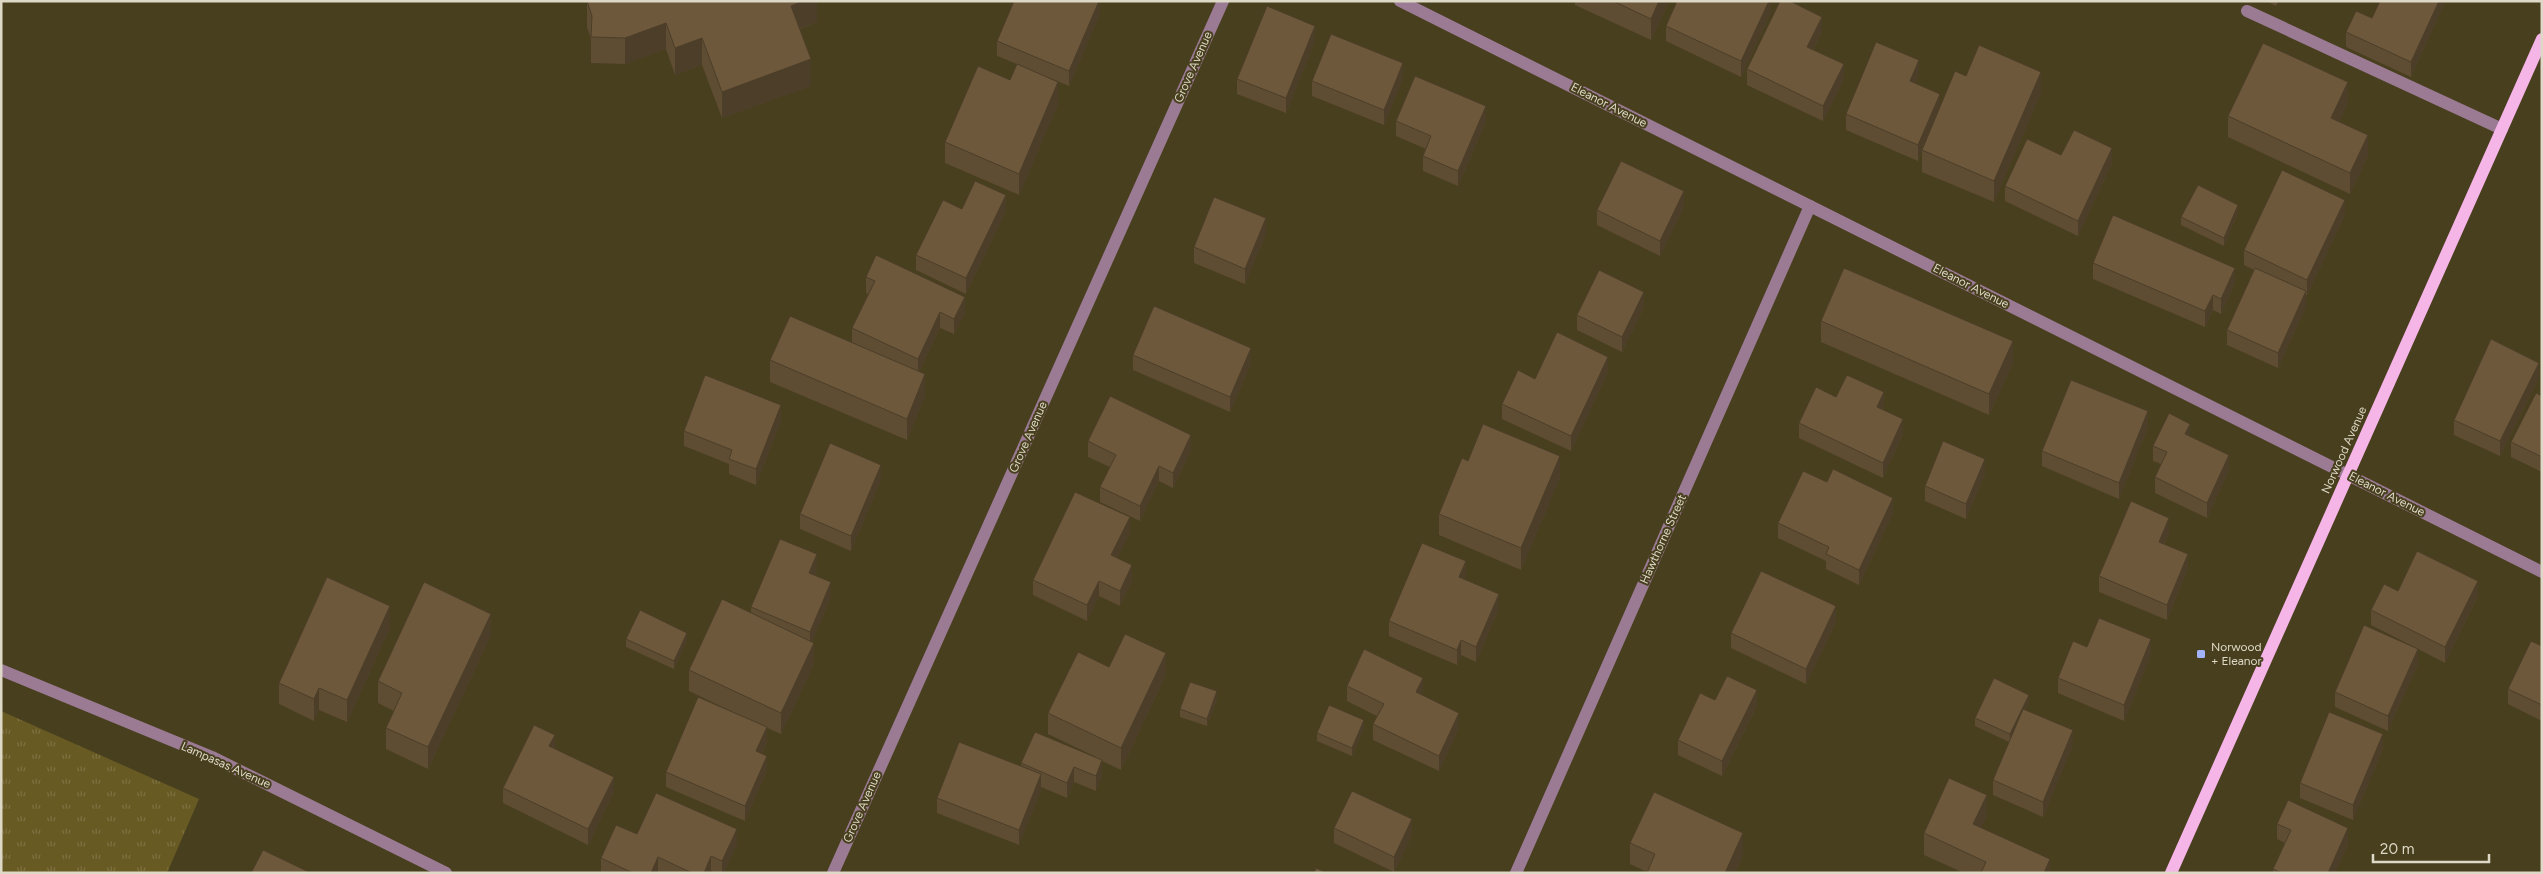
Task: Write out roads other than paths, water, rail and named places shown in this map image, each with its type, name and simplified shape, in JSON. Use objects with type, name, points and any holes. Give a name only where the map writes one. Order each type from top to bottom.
[{"type":"main road","name":"Norwood Avenue","points":[[2170,873],[2542,39]]},
{"type":"street","name":"Grove Avenue","points":[[833,873],[1223,1]]},
{"type":"street","name":"Eleanor Avenue","points":[[1400,1],[2542,572]]},
{"type":"street","points":[[2247,11],[2502,129]]},
{"type":"street","name":"Hawthorne Street","points":[[1516,873],[1810,206]]},
{"type":"street","name":"Lampasas Avenue","points":[[1,670],[212,757],[446,873]]},
{"type":"place","name":"Norwood + Eleanor","points":[[2201,654]]}]
